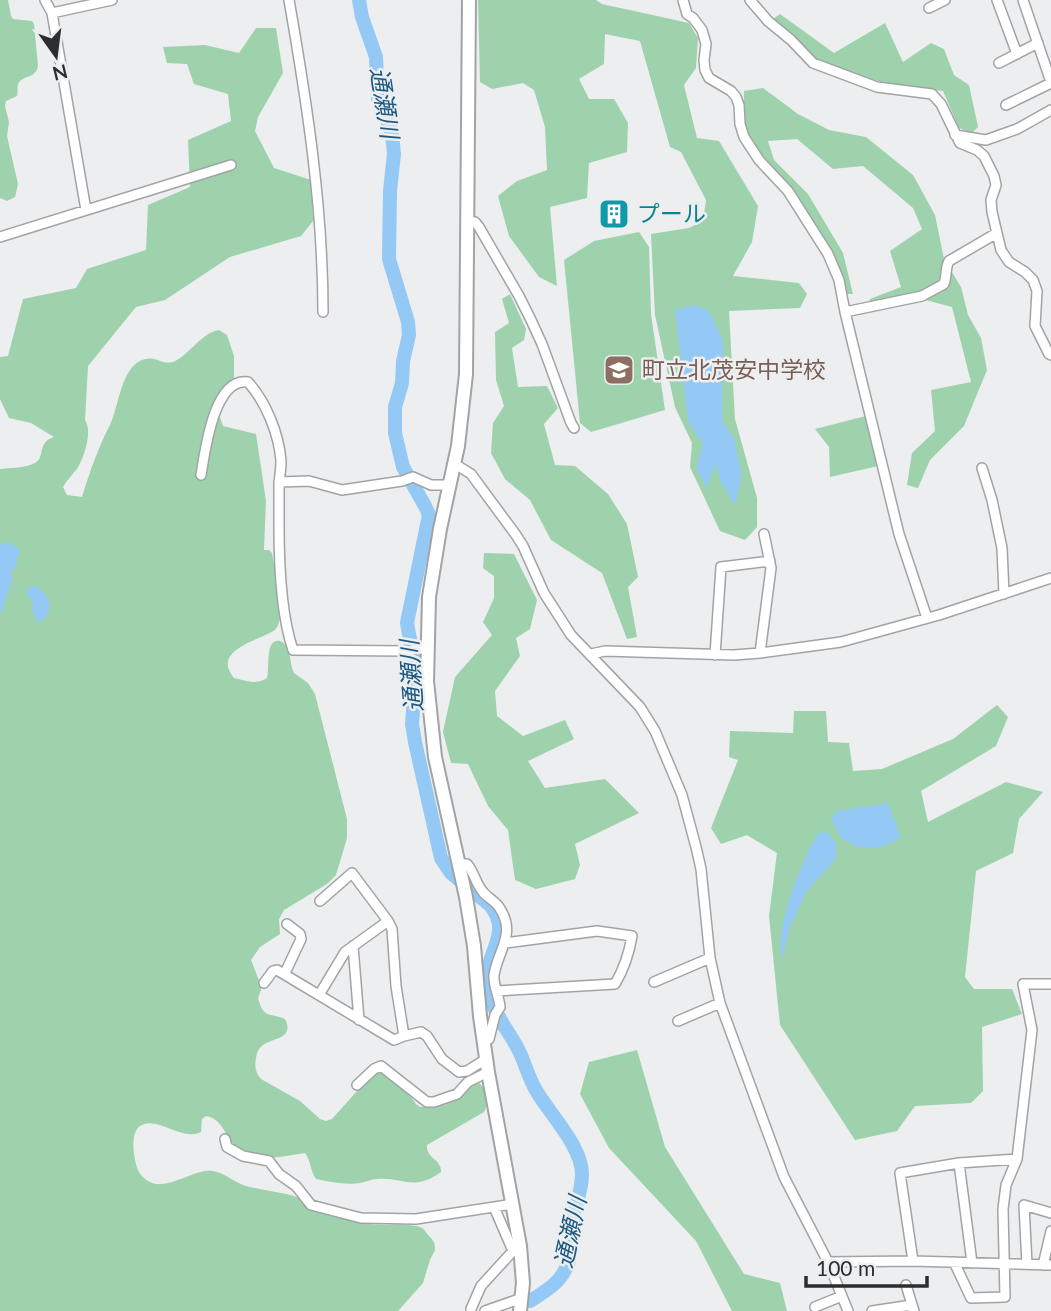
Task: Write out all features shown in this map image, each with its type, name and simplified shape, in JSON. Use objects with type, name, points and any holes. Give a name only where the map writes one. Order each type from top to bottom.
[{"type":"street","points":[[46,0],[52,13],[86,210]]},
{"type":"street","points":[[52,13],[112,0]]},
{"type":"street","points":[[289,0],[318,201],[323,312]]},
{"type":"street","points":[[469,0],[466,374],[455,464],[433,564],[422,649],[435,757],[466,897],[487,1065],[513,1205],[517,1249],[523,1271],[521,1305],[485,1311]]},
{"type":"street","points":[[683,0],[687,14],[702,30],[706,44],[705,70],[709,78],[736,97],[744,137],[758,160],[788,191],[828,254],[839,280],[900,534],[927,618]]},
{"type":"street","points":[[750,0],[768,21],[792,40],[813,63],[877,88],[932,94],[937,98],[960,143],[984,156],[994,176],[996,185],[991,200],[992,212],[1001,250],[1009,262],[1033,280],[1037,291],[1035,326],[1051,355]]},
{"type":"street","points":[[929,8],[945,0]]},
{"type":"street","points":[[997,0],[1017,54]]},
{"type":"street","points":[[1006,105],[1051,83],[1023,0]]},
{"type":"street","points":[[999,62],[1038,44]]},
{"type":"street","points":[[955,135],[986,140],[1017,129],[1051,110]]},
{"type":"street","points":[[0,237],[231,165]]},
{"type":"street","points":[[467,220],[475,222],[479,227],[519,296],[542,344],[574,428]]},
{"type":"street","points":[[845,312],[922,296],[944,284],[949,261],[997,233]]},
{"type":"street","points":[[201,475],[211,423],[220,402],[236,382],[248,382],[256,390],[265,408],[280,450],[280,568],[293,650],[422,649]]},
{"type":"street","points":[[455,464],[471,474],[516,535],[544,593],[571,635],[640,706],[654,731],[682,794],[692,828],[701,869],[710,958],[720,1003],[784,1177],[828,1262],[848,1311]]},
{"type":"street","points":[[982,468],[1002,548],[1004,594]]},
{"type":"street","points":[[279,482],[309,481],[342,490],[413,477],[431,485],[450,485]]},
{"type":"street","points":[[760,653],[771,568],[764,534]]},
{"type":"street","points":[[715,655],[721,567],[770,561]]},
{"type":"street","points":[[591,654],[605,650],[715,655],[760,653],[841,642],[927,618],[1051,578]]},
{"type":"street","points":[[460,868],[467,864],[472,870],[481,890],[500,908],[507,925],[505,943],[494,973],[497,991],[496,1014],[489,1039],[484,1041]]},
{"type":"street","points":[[320,901],[352,873],[388,921],[392,929],[396,986],[404,1036]]},
{"type":"street","points":[[319,995],[345,952],[388,921]]},
{"type":"street","points":[[285,974],[302,939],[300,934],[287,924]]},
{"type":"street","points":[[497,991],[615,984],[623,970],[632,936],[597,931],[505,943]]},
{"type":"street","points":[[353,946],[359,1020]]},
{"type":"street","points":[[654,982],[710,958]]},
{"type":"street","points":[[264,983],[275,969],[394,1040],[421,1032],[427,1036],[442,1059],[459,1072],[487,1065]]},
{"type":"street","points":[[954,1262],[971,1298],[1005,1297],[1003,1209],[1006,1185],[1017,1159],[1032,1030],[1023,984],[1051,984]]},
{"type":"street","points":[[678,1021],[720,1003]]},
{"type":"street","points":[[480,1016],[496,1014]]},
{"type":"street","points":[[357,1086],[374,1069],[381,1066],[427,1102],[434,1102],[457,1094],[487,1065]]},
{"type":"street","points":[[226,1139],[227,1147],[243,1157],[269,1161],[279,1174],[296,1186],[311,1205],[361,1218],[416,1219],[513,1205]]},
{"type":"street","points":[[913,1261],[900,1173],[959,1163],[1017,1159]]},
{"type":"street","points":[[959,1163],[972,1263]]},
{"type":"street","points":[[1027,1264],[1024,1205],[1051,1213]]},
{"type":"street","points":[[494,1207],[517,1249]]},
{"type":"street","points":[[828,1262],[913,1261],[1047,1265],[1051,1231]]},
{"type":"street","points":[[460,1311],[475,1310],[481,1286],[517,1249]]},
{"type":"street","points":[[872,1311],[913,1308],[906,1285]]},
{"type":"street","points":[[815,1307],[842,1296]]},
{"type":"green space","points":[[0,0],[8,0],[13,19],[32,21],[34,24],[38,66],[32,75],[20,81],[17,96],[6,101],[9,122],[7,136],[18,184],[15,197],[7,201],[0,198]]},
{"type":"green space","points":[[478,0],[596,0],[602,4],[689,23],[698,38],[696,68],[684,85],[697,138],[719,141],[758,206],[752,242],[733,276],[799,283],[807,294],[800,308],[729,311],[735,419],[757,498],[757,527],[745,540],[720,531],[690,467],[692,443],[675,407],[655,315],[651,234],[689,228],[703,221],[706,200],[681,152],[670,147],[640,41],[605,34],[604,64],[579,79],[589,99],[614,99],[628,123],[627,152],[589,163],[587,198],[550,207],[557,286],[539,277],[509,236],[498,196],[517,181],[547,170],[545,127],[534,90],[523,83],[492,89],[480,82]]},
{"type":"green space","points":[[780,14],[834,53],[885,23],[903,62],[931,43],[944,49],[954,75],[969,85],[978,127],[972,133],[959,128],[943,91],[887,84],[813,59],[773,19]]},
{"type":"green space","points":[[256,28],[276,28],[283,73],[258,117],[255,131],[274,168],[311,180],[313,221],[301,236],[230,257],[165,300],[136,307],[88,366],[85,420],[87,444],[77,469],[63,487],[67,495],[82,497],[112,420],[122,386],[134,365],[146,359],[169,363],[185,355],[214,331],[219,330],[227,335],[234,356],[234,381],[219,394],[217,408],[223,426],[256,434],[266,501],[264,550],[272,553],[281,604],[279,623],[275,630],[232,653],[228,668],[234,678],[251,682],[263,680],[267,678],[270,647],[276,641],[285,645],[294,673],[308,683],[315,694],[347,819],[347,838],[336,875],[327,884],[284,910],[279,919],[280,934],[260,947],[251,960],[261,986],[258,998],[263,1010],[285,1019],[287,1026],[284,1035],[259,1049],[255,1067],[261,1079],[300,1101],[326,1121],[332,1119],[375,1071],[381,1072],[405,1089],[420,1107],[445,1105],[472,1084],[479,1083],[485,1093],[486,1105],[484,1112],[427,1145],[427,1150],[439,1164],[441,1172],[432,1178],[416,1182],[377,1179],[349,1184],[316,1179],[305,1153],[272,1158],[247,1155],[235,1147],[217,1121],[206,1116],[202,1119],[201,1132],[186,1134],[147,1124],[140,1126],[134,1135],[136,1162],[140,1173],[150,1182],[165,1184],[212,1171],[246,1186],[294,1196],[364,1223],[422,1228],[433,1241],[435,1250],[423,1283],[398,1311],[0,1311],[0,469],[35,463],[45,443],[54,437],[31,423],[9,418],[0,399],[0,357],[8,356],[23,299],[76,288],[87,269],[146,250],[148,205],[190,187],[188,140],[231,121],[228,94],[194,84],[187,64],[167,63],[163,47],[205,45],[239,53]]},
{"type":"green space","points":[[763,88],[798,114],[829,130],[866,137],[913,175],[935,215],[944,259],[961,287],[968,315],[981,338],[987,370],[964,426],[930,460],[918,488],[907,485],[912,453],[935,431],[931,390],[971,382],[952,307],[922,299],[868,311],[870,299],[901,287],[890,251],[922,229],[913,208],[863,166],[833,169],[797,139],[768,141],[774,160],[808,194],[843,253],[853,294],[846,294],[832,251],[793,192],[757,152],[743,127],[744,91]]},
{"type":"green space","points":[[639,232],[649,247],[651,314],[665,410],[591,432],[580,423],[564,260],[594,241]]},
{"type":"green space","points":[[510,294],[526,329],[524,340],[512,348],[518,387],[547,386],[558,408],[544,424],[555,465],[575,466],[608,494],[627,524],[638,577],[628,587],[637,637],[627,639],[602,573],[551,540],[530,500],[505,479],[491,453],[493,423],[504,406],[496,380],[495,332],[509,323],[502,299]]},
{"type":"green space","points":[[866,416],[878,466],[830,477],[829,447],[815,429]]},
{"type":"green space","points":[[484,553],[514,554],[537,600],[530,629],[516,638],[520,656],[495,691],[497,716],[523,736],[565,720],[574,739],[528,761],[545,788],[605,779],[639,813],[575,844],[580,865],[575,879],[536,889],[515,880],[508,830],[488,806],[468,764],[451,763],[443,732],[455,677],[492,635],[483,622],[494,598],[494,576],[483,568]]},
{"type":"green space","points":[[997,705],[1008,717],[996,746],[921,791],[928,822],[1006,782],[1043,792],[1019,819],[1013,853],[976,871],[965,977],[974,989],[1012,989],[1022,1014],[982,1027],[983,1091],[971,1103],[915,1106],[897,1131],[855,1140],[780,1025],[769,916],[777,853],[747,835],[721,844],[711,828],[738,760],[729,757],[730,731],[793,733],[794,711],[826,711],[828,742],[849,743],[853,771],[882,769],[953,739]]},
{"type":"green space","points":[[637,1050],[665,1147],[744,1274],[780,1283],[787,1311],[732,1311],[696,1241],[609,1148],[580,1094],[589,1062]]},
{"type":"water","points":[[693,305],[708,310],[723,340],[723,422],[734,438],[742,475],[735,505],[721,482],[715,464],[707,488],[696,468],[703,444],[688,422],[675,310]]},
{"type":"water","points":[[8,542],[20,550],[19,557],[16,558],[17,564],[11,573],[12,580],[3,612],[0,610],[0,544]]},
{"type":"water","points":[[36,586],[45,594],[50,605],[44,620],[36,622],[36,615],[32,613],[33,603],[25,591]]},
{"type":"water","points":[[888,803],[901,838],[881,847],[857,847],[841,838],[831,818],[837,811]]},
{"type":"water","points":[[826,831],[837,844],[836,859],[808,889],[790,927],[782,959],[782,929],[791,895],[817,834]]},
{"type":"waterway","name":"通瀬川","points":[[359,0],[376,57],[378,99],[392,133],[394,154],[390,191],[389,259],[408,322],[409,335],[403,361],[402,383],[395,407],[395,433],[403,467],[429,515],[407,623],[416,672],[412,724],[415,742],[441,858],[451,873],[490,905],[499,923],[498,940],[487,977],[492,1004],[516,1046],[534,1087],[572,1143],[581,1165],[582,1182],[571,1228],[570,1259],[558,1281],[530,1301]]},
{"type":"place","name":"プール","points":[[614,214]]},
{"type":"place","name":"町立北茂安中学校","points":[[619,370]]}]
